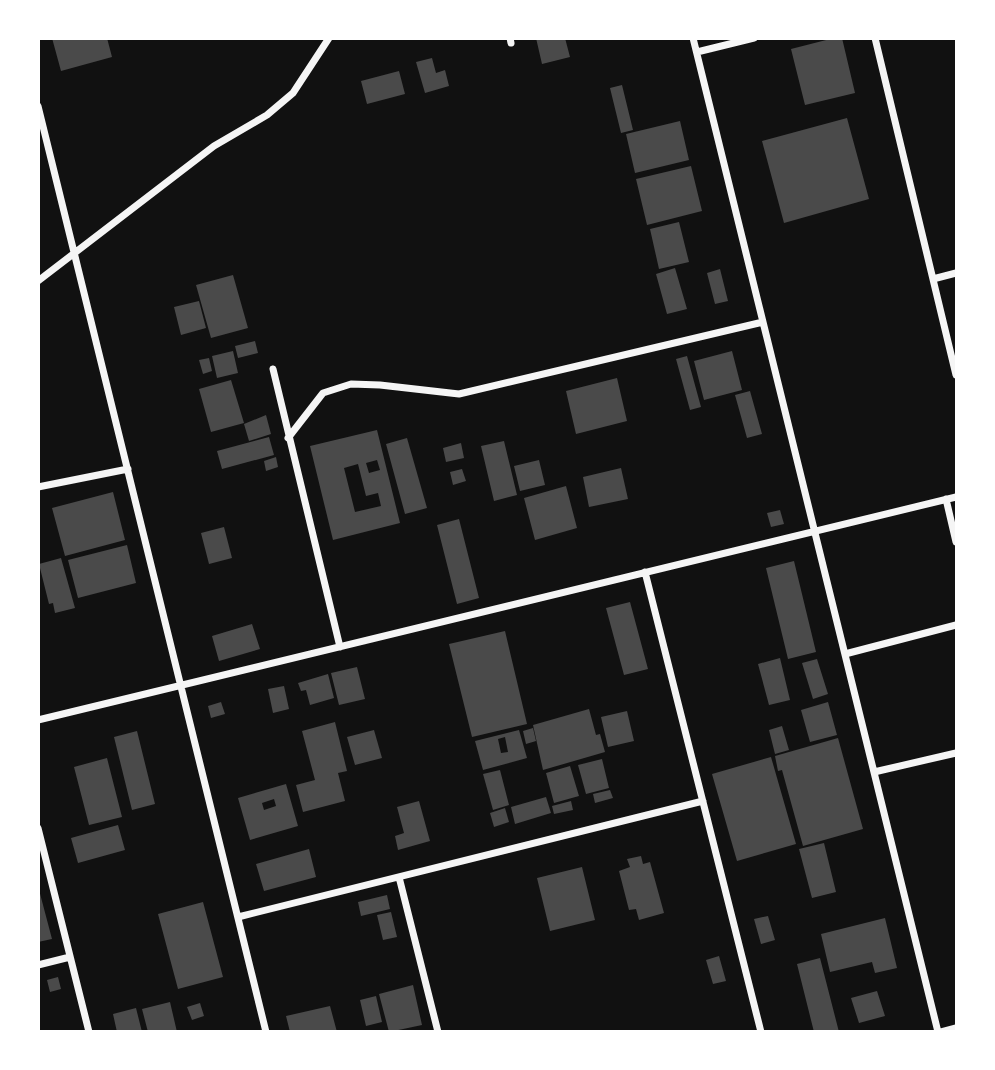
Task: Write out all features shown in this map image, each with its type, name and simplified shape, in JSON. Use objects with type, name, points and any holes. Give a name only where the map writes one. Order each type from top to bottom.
[{"type":"street","points":[[38,281],[215,146],[267,115],[293,93],[329,38]]},
{"type":"street","points":[[693,38],[939,1031],[957,1028]]},
{"type":"street","points":[[696,52],[754,38]]},
{"type":"street","points":[[875,38],[957,375]]},
{"type":"street","points":[[38,106],[266,1031]]},
{"type":"street","points":[[933,279],[957,273]]},
{"type":"street","points":[[288,438],[323,393],[351,384],[459,394],[763,322]]},
{"type":"street","points":[[273,369],[340,647]]},
{"type":"street","points":[[38,487],[128,469]]},
{"type":"street","points":[[38,720],[957,497]]},
{"type":"street","points":[[946,499],[957,542]]},
{"type":"street","points":[[645,572],[761,1031]]},
{"type":"street","points":[[845,654],[957,625]]},
{"type":"street","points":[[874,772],[957,753]]},
{"type":"street","points":[[238,917],[703,801]]},
{"type":"street","points":[[38,828],[89,1031]]},
{"type":"street","points":[[399,877],[438,1031]]},
{"type":"street","points":[[38,965],[70,957]]},
{"type":"building","points":[[52,38],[107,38],[112,57],[61,71]]},
{"type":"building","points":[[536,38],[565,38],[570,57],[542,64]]},
{"type":"building","points":[[842,38],[855,93],[805,105],[791,49]]},
{"type":"building","points":[[432,58],[436,73],[445,70],[449,86],[425,93],[416,62]]},
{"type":"building","points":[[399,71],[405,94],[367,104],[361,81]]},
{"type":"building","points":[[622,85],[633,130],[621,133],[610,88]]},
{"type":"building","points":[[847,118],[869,199],[784,223],[762,141]]},
{"type":"building","points":[[680,121],[689,160],[635,173],[626,134]]},
{"type":"building","points":[[691,166],[702,211],[647,225],[636,179]]},
{"type":"building","points":[[679,222],[689,262],[659,269],[650,229]]},
{"type":"building","points":[[675,268],[687,309],[667,314],[656,274]]},
{"type":"building","points":[[720,269],[728,301],[715,304],[707,273]]},
{"type":"building","points":[[233,275],[248,328],[211,338],[196,285]]},
{"type":"building","points":[[199,301],[206,328],[181,335],[174,307]]},
{"type":"building","points":[[255,341],[258,353],[238,358],[235,346]]},
{"type":"building","points":[[233,351],[238,373],[217,378],[212,356]]},
{"type":"building","points":[[732,351],[742,390],[704,400],[694,361]]},
{"type":"building","points":[[687,356],[701,407],[690,410],[676,359]]},
{"type":"building","points":[[209,358],[212,371],[203,374],[199,360]]},
{"type":"building","points":[[617,378],[627,421],[576,434],[566,391]]},
{"type":"building","points":[[231,380],[244,423],[211,432],[199,389]]},
{"type":"building","points":[[750,391],[762,434],[747,438],[735,395]]},
{"type":"building","points":[[266,415],[271,434],[249,441],[244,424]]},
{"type":"building","points":[[377,430],[400,523],[333,540],[310,446]],"holes":[[[377,460],[380,470],[369,473],[366,463]],[[358,464],[366,496],[378,493],[381,506],[355,512],[344,468]]]},
{"type":"building","points":[[269,437],[274,455],[222,469],[217,451]]},
{"type":"building","points":[[407,438],[427,508],[405,514],[386,444]]},
{"type":"building","points":[[504,441],[517,495],[494,501],[481,446]]},
{"type":"building","points":[[461,443],[464,458],[446,462],[443,448]]},
{"type":"building","points":[[276,457],[278,467],[266,471],[264,461]]},
{"type":"building","points":[[539,460],[545,485],[520,491],[514,466]]},
{"type":"building","points":[[621,468],[628,499],[589,507],[583,477]]},
{"type":"building","points":[[462,469],[466,481],[453,485],[450,472]]},
{"type":"building","points":[[566,486],[577,528],[535,540],[524,498]]},
{"type":"building","points":[[113,492],[125,540],[65,556],[52,508]]},
{"type":"building","points":[[780,510],[784,524],[771,527],[767,513]]},
{"type":"building","points":[[459,519],[479,598],[457,604],[437,525]]},
{"type":"building","points":[[224,527],[232,558],[209,564],[201,533]]},
{"type":"building","points":[[127,545],[136,583],[78,598],[68,560]]},
{"type":"building","points":[[61,558],[75,608],[55,613],[53,603],[49,604],[39,564]]},
{"type":"building","points":[[794,561],[816,652],[788,659],[766,568]]},
{"type":"building","points":[[630,602],[648,669],[624,675],[606,608]]},
{"type":"building","points":[[252,624],[260,649],[219,661],[212,636]]},
{"type":"building","points":[[505,631],[527,724],[472,737],[449,644]]},
{"type":"building","points":[[780,658],[790,700],[769,705],[758,664]]},
{"type":"building","points":[[817,659],[828,694],[813,699],[802,663]]},
{"type":"building","points":[[357,667],[365,699],[339,705],[331,673]]},
{"type":"building","points":[[328,674],[334,698],[310,705],[306,690],[301,691],[298,683]]},
{"type":"building","points":[[284,686],[289,709],[273,713],[268,689]]},
{"type":"building","points":[[221,702],[225,714],[211,718],[208,706]]},
{"type":"building","points":[[828,702],[837,735],[810,742],[801,710]]},
{"type":"building","points":[[589,709],[596,735],[600,734],[605,752],[543,770],[533,725]]},
{"type":"building","points":[[627,711],[634,741],[608,747],[601,717]]},
{"type":"building","points":[[335,722],[347,771],[338,773],[345,801],[303,812],[296,785],[315,780],[302,731]]},
{"type":"building","points":[[782,726],[789,750],[775,754],[769,730]]},
{"type":"building","points":[[533,728],[536,741],[526,744],[523,731]]},
{"type":"building","points":[[374,730],[382,758],[355,765],[347,737]]},
{"type":"building","points":[[519,730],[527,758],[483,770],[475,741]],"holes":[[[505,737],[508,752],[501,753],[498,739]]]},
{"type":"building","points":[[137,731],[155,804],[132,810],[114,737]]},
{"type":"building","points":[[838,738],[863,829],[803,846],[782,770],[778,771],[775,756]]},
{"type":"building","points":[[771,757],[796,844],[737,861],[712,774]]},
{"type":"building","points":[[107,758],[122,817],[89,825],[74,767]]},
{"type":"building","points":[[602,759],[609,788],[586,794],[578,765]]},
{"type":"building","points":[[570,766],[579,796],[554,803],[546,773]]},
{"type":"building","points":[[500,770],[509,805],[493,810],[483,774]]},
{"type":"building","points":[[286,784],[298,826],[250,840],[238,798]],"holes":[[[274,799],[276,806],[264,810],[262,803]]]},
{"type":"building","points":[[610,790],[613,798],[595,803],[593,794]]},
{"type":"building","points":[[546,797],[551,813],[515,824],[511,807]]},
{"type":"building","points":[[419,801],[430,841],[398,850],[395,836],[404,833],[397,807]]},
{"type":"building","points":[[571,801],[573,810],[554,814],[552,806]]},
{"type":"building","points":[[505,808],[509,822],[494,827],[490,813]]},
{"type":"building","points":[[118,825],[125,850],[78,863],[71,838]]},
{"type":"building","points":[[824,843],[836,892],[812,898],[799,849]]},
{"type":"building","points":[[309,849],[316,877],[264,891],[256,864]]},
{"type":"building","points":[[641,856],[643,864],[650,862],[664,913],[639,920],[636,909],[629,910],[619,871],[630,867],[627,859]]},
{"type":"building","points":[[582,867],[595,920],[550,931],[537,878]]},
{"type":"building","points":[[38,886],[52,939],[38,942]]},
{"type":"building","points":[[387,895],[390,909],[361,916],[358,902]]},
{"type":"building","points":[[203,902],[223,977],[178,989],[158,914]]},
{"type":"building","points":[[391,912],[397,937],[383,940],[377,915]]},
{"type":"building","points":[[768,916],[775,940],[761,944],[754,919]]},
{"type":"building","points":[[885,918],[897,968],[875,973],[872,962],[830,972],[821,934]]},
{"type":"building","points":[[719,956],[726,981],[713,984],[706,960]]},
{"type":"building","points":[[820,958],[839,1032],[814,1032],[797,964]]},
{"type":"building","points":[[58,977],[61,989],[50,992],[47,980]]},
{"type":"building","points":[[413,985],[422,1025],[389,1032],[379,994]]},
{"type":"building","points":[[877,991],[885,1016],[859,1023],[851,998]]},
{"type":"building","points":[[376,996],[382,1022],[366,1026],[360,1000]]},
{"type":"building","points":[[170,1002],[177,1032],[148,1032],[142,1009]]},
{"type":"building","points":[[200,1003],[204,1016],[192,1020],[187,1007]]},
{"type":"building","points":[[330,1006],[337,1032],[290,1032],[286,1016]]},
{"type":"building","points":[[136,1008],[142,1032],[117,1032],[113,1014]]}]
